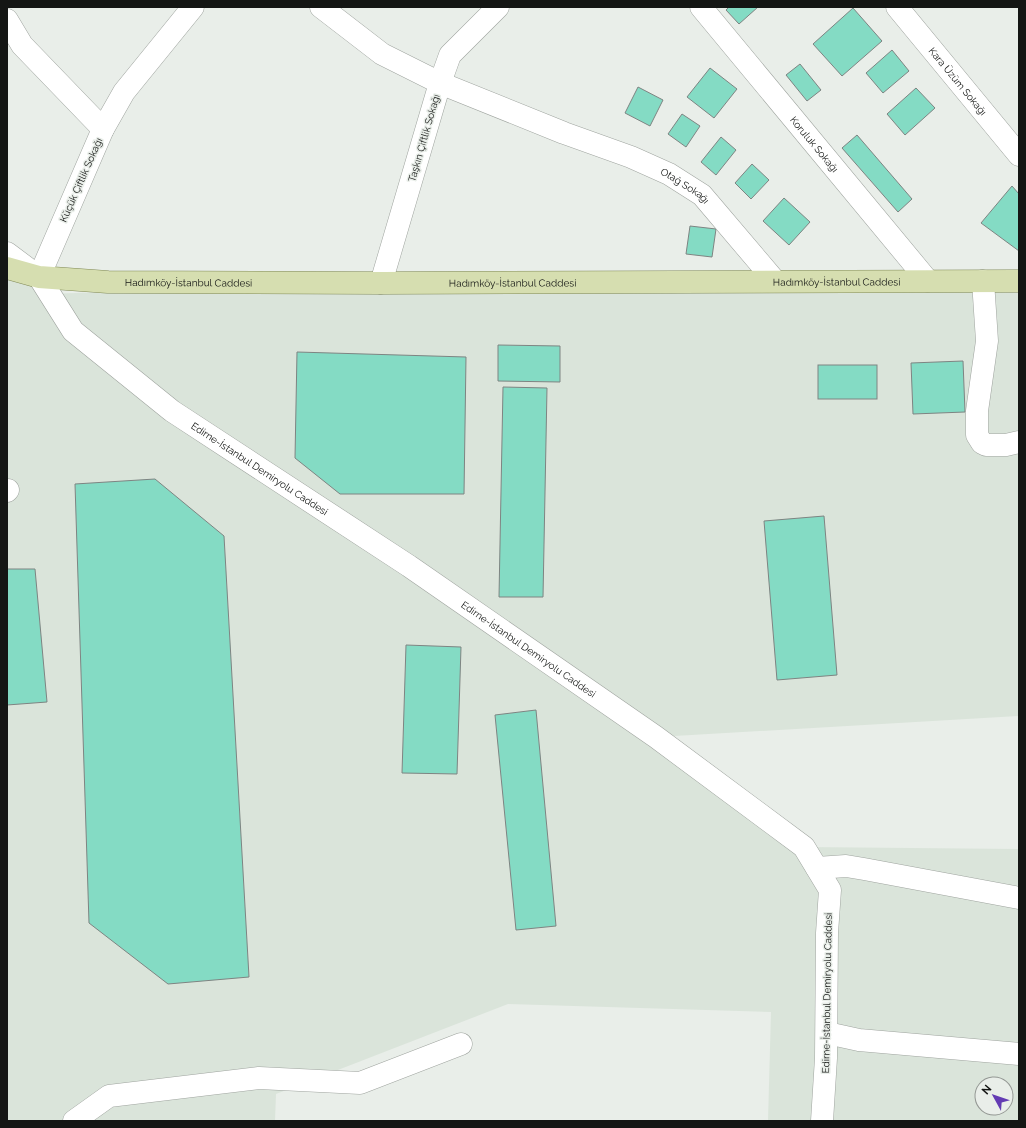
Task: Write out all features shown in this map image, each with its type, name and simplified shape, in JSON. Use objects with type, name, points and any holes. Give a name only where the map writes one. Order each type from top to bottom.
[{"type":"main road","name":"Hadımköy-İstanbul Caddesi","points":[[7,268],[38,277],[108,282],[381,283],[1019,281]]},
{"type":"street","points":[[103,129],[124,92],[193,7]]},
{"type":"street","name":"Taşkın Çiftlik Sokağı","points":[[321,7],[382,54],[440,83],[381,283]]},
{"type":"street","points":[[440,83],[450,55],[498,7]]},
{"type":"street","name":"Koruluk Sokağı","points":[[701,7],[928,281]]},
{"type":"street","name":"Kara Üzüm Sokağı","points":[[897,7],[1019,154]]},
{"type":"street","name":"Küçük Çiftlik Sokağı","points":[[7,20],[22,45],[103,129],[38,277]]},
{"type":"street","name":"Otağ Sokağı","points":[[440,83],[564,133],[631,157],[668,174],[702,194],[775,281]]},
{"type":"street","name":"Edirne-İstanbul Demiryolu Caddesi","points":[[7,253],[38,277],[73,331],[172,411],[410,566],[656,737],[804,847],[830,890],[826,933],[827,1033],[822,1121]]},
{"type":"street","points":[[983,281],[986,341],[976,411],[977,435],[982,443],[986,445],[1006,445],[1019,442]]},
{"type":"street","points":[[817,868],[846,866],[1019,898]]},
{"type":"street","points":[[827,1033],[859,1040],[1019,1054]]},
{"type":"street","points":[[74,1121],[110,1096],[259,1078],[360,1083],[461,1044]]},
{"type":"shaded area","points":[[7,276],[34,285],[46,294],[381,283],[1019,288],[1019,716],[657,737],[804,847],[1019,849],[1019,1121],[768,1121],[771,1012],[508,1004],[276,1094],[275,1121],[7,1121]]},
{"type":"building","points":[[729,7],[758,7],[739,24],[726,10]]},
{"type":"building","points":[[853,8],[882,41],[842,76],[813,44]]},
{"type":"building","points":[[892,50],[909,71],[883,93],[866,73]]},
{"type":"building","points":[[800,64],[821,90],[807,101],[786,75]]},
{"type":"building","points":[[710,68],[737,89],[714,118],[687,97]]},
{"type":"building","points":[[638,87],[663,100],[650,126],[625,113]]},
{"type":"building","points":[[916,88],[935,108],[905,135],[887,114]]},
{"type":"building","points":[[682,114],[700,126],[686,147],[668,134]]},
{"type":"building","points":[[857,135],[912,199],[898,212],[842,148]]},
{"type":"building","points":[[721,137],[736,150],[716,175],[701,162]]},
{"type":"building","points":[[752,164],[769,180],[751,199],[735,183]]},
{"type":"building","points":[[1012,186],[1019,194],[1019,251],[981,223]]},
{"type":"building","points":[[784,198],[810,222],[789,245],[763,221]]},
{"type":"building","points":[[690,226],[716,229],[712,257],[686,254]]},
{"type":"building","points":[[498,345],[560,346],[560,382],[498,381]]},
{"type":"building","points":[[297,352],[466,357],[464,494],[340,494],[295,458]]},
{"type":"building","points":[[963,361],[965,412],[913,414],[911,363]]},
{"type":"building","points":[[818,365],[877,365],[877,399],[818,399]]},
{"type":"building","points":[[503,387],[547,388],[543,597],[499,597]]},
{"type":"building","points":[[155,479],[224,536],[249,977],[168,984],[89,923],[75,484]]},
{"type":"building","points":[[824,516],[837,675],[777,680],[764,521]]},
{"type":"building","points":[[7,569],[35,569],[47,702],[7,705]]},
{"type":"building","points":[[406,645],[461,647],[457,774],[402,773]]},
{"type":"building","points":[[536,710],[556,926],[516,930],[495,715]]}]
